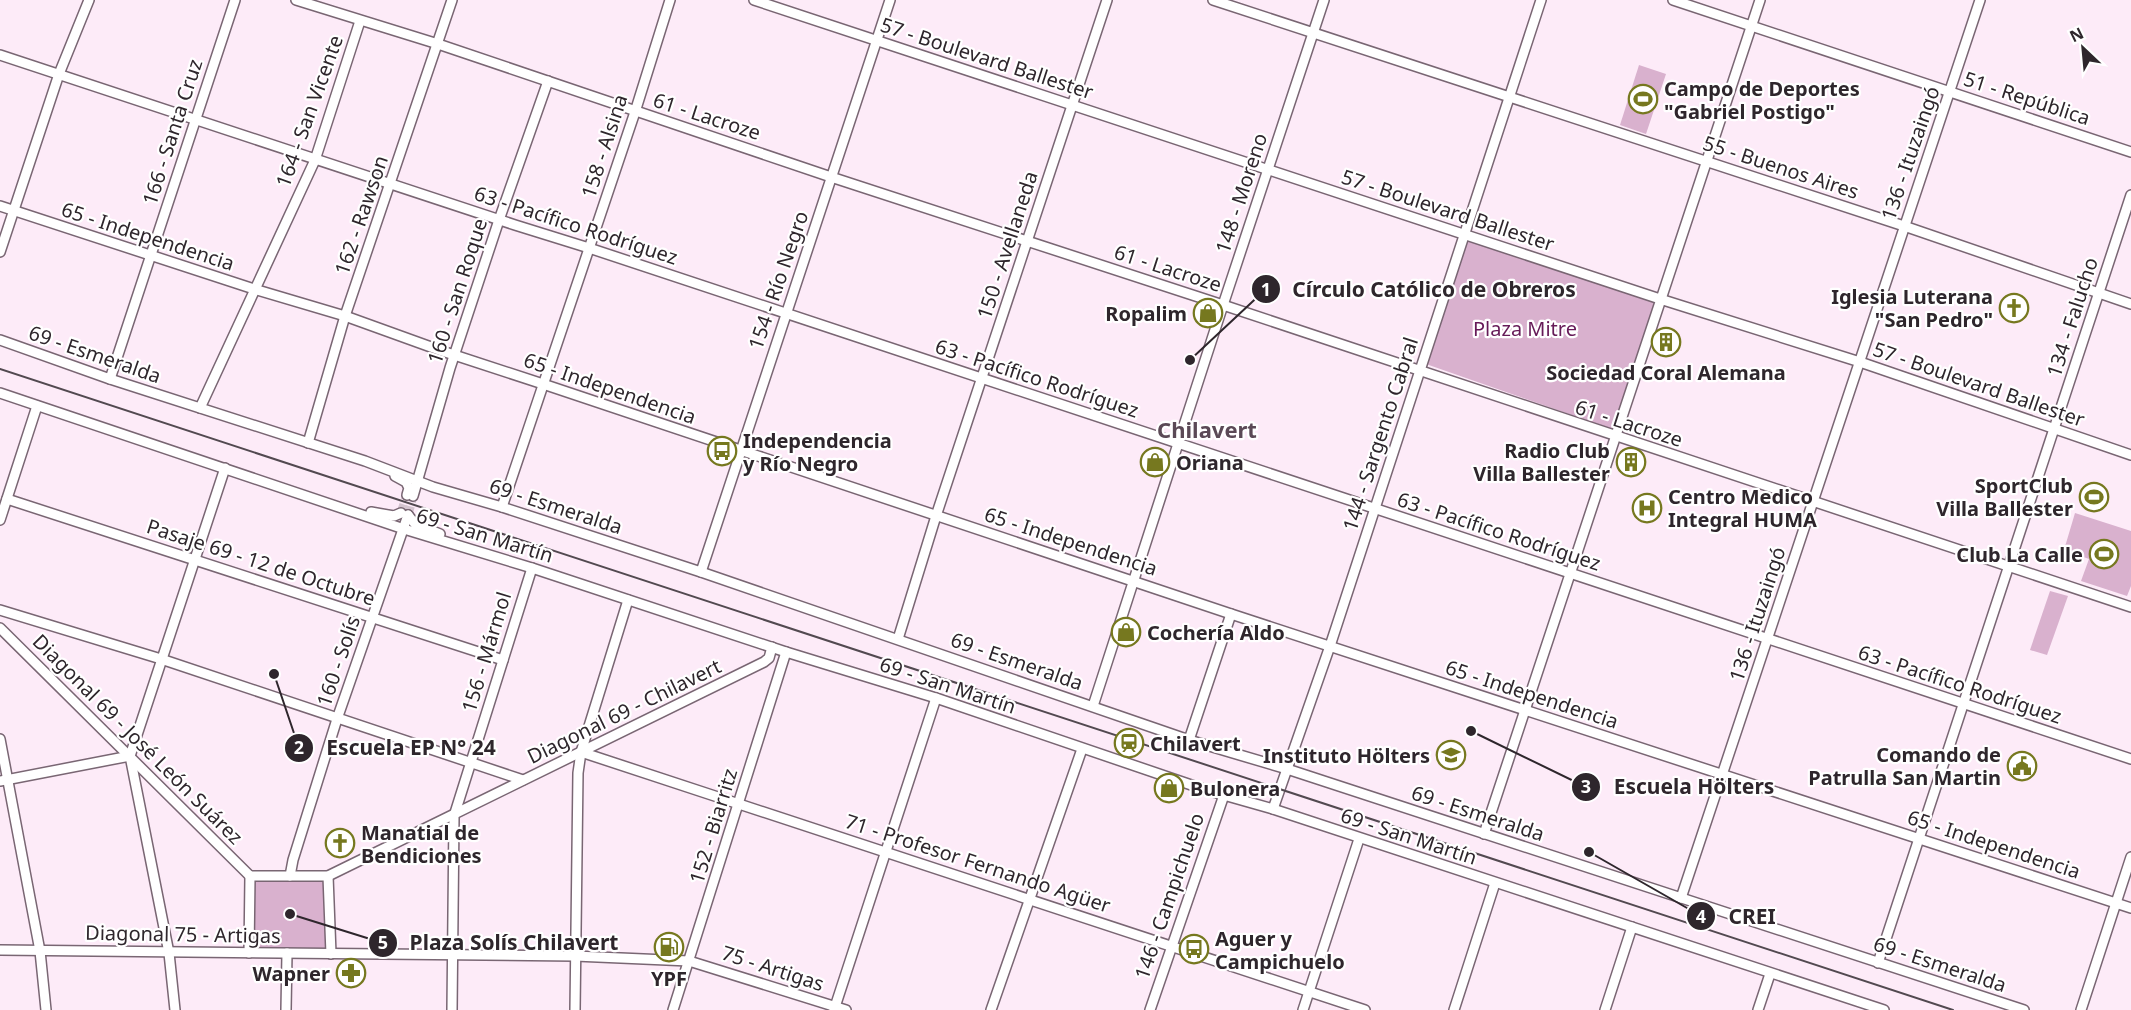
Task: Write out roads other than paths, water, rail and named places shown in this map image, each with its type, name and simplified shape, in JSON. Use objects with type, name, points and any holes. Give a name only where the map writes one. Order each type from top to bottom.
[{"type":"street","points":[[0,252],[59,74],[89,0]]},
{"type":"street","name":"166 - Santa Cruz","points":[[110,379],[235,0]]},
{"type":"street","name":"61 - Lacroze","points":[[296,0],[438,44],[831,177],[2131,607]]},
{"type":"street","name":"162 - Rawson","points":[[308,443],[345,316],[452,0]]},
{"type":"street","name":"158 - Alsina","points":[[502,507],[670,0]]},
{"type":"street","name":"57 - Boulevard Ballester","points":[[754,0],[1464,235],[1860,362],[2131,455]]},
{"type":"street","name":"154 - Río Negro","points":[[700,572],[890,0]]},
{"type":"street","name":"150 - Avellaneda","points":[[898,639],[936,516],[1107,0]]},
{"type":"street","name":"55 - Buenos Aires","points":[[1214,0],[1904,226],[2131,304]]},
{"type":"street","name":"148 - Moreno","points":[[1093,706],[1324,0]]},
{"type":"street","name":"144 - Sargento Cabral","points":[[1273,809],[1330,646],[1541,0]]},
{"type":"street","name":"51 - República","points":[[1673,0],[2131,152]]},
{"type":"street","points":[[1484,834],[1760,0]]},
{"type":"street","name":"136 - Ituzaingó","points":[[1681,898],[1980,0]]},
{"type":"street","name":"164 - San Vicente","points":[[200,408],[315,160],[360,21]]},
{"type":"street","name":"63 - Pacífico Rodríguez","points":[[0,55],[2131,759]]},
{"type":"street","name":"160 - San Roque","points":[[364,461],[373,469],[406,482],[410,496],[419,480],[454,356],[548,81]]},
{"type":"street","name":"134 - Falucho","points":[[1878,963],[2131,195]]},
{"type":"street","name":"65 - Independencia","points":[[0,206],[254,290],[345,316],[454,356],[1231,614],[1525,709],[1721,776],[2131,908]]},
{"type":"street","name":"69 - Esmeralda","points":[[0,340],[110,379],[364,461],[433,487],[502,507],[700,572],[1189,740],[1287,769],[2024,1010]]},
{"type":"street","name":"69 - San Martín","points":[[0,393],[404,529],[936,698],[1082,749],[1273,809],[1884,1010]]},
{"type":"street","points":[[0,519],[37,406]]},
{"type":"street","points":[[175,1010],[169,952],[130,756],[225,468]]},
{"type":"street","name":"Pasaje 69 - 12 de Octubre","points":[[7,499],[503,660]]},
{"type":"street","points":[[344,509],[358,509],[380,515],[404,514],[415,524],[452,538],[460,546]]},
{"type":"street","name":"160 - Solís","points":[[290,876],[337,719],[404,529],[404,514]]},
{"type":"street","name":"156 - Mármol","points":[[452,1010],[454,816],[531,568]]},
{"type":"street","points":[[575,1010],[578,773],[581,752],[628,600]]},
{"type":"street","points":[[0,610],[161,659],[523,780]]},
{"type":"street","points":[[1189,740],[1231,614]]},
{"type":"street","name":"Diagonal 69 - José León Suárez","points":[[0,628],[250,876]]},
{"type":"street","name":"Diagonal 69 - Chilavert","points":[[250,876],[328,876],[764,662],[769,658],[772,647]]},
{"type":"street","name":"152 - Biarritz","points":[[672,1010],[786,652]]},
{"type":"street","points":[[834,1008],[936,698]]},
{"type":"street","points":[[0,739],[4,780],[40,951],[46,1010]]},
{"type":"street","points":[[991,1010],[1082,749]]},
{"type":"street","name":"71 - Profesor Fernando Agüer","points":[[581,752],[1365,1010]]},
{"type":"street","points":[[4,780],[130,756]]},
{"type":"street","name":"146 - Campichuelo","points":[[1150,1010],[1224,795]]},
{"type":"street","points":[[1303,1010],[1359,839]]},
{"type":"street","points":[[2081,1010],[2131,857]]},
{"type":"street","points":[[249,954],[250,876]]},
{"type":"street","points":[[328,876],[331,954]]},
{"type":"street","points":[[1454,1010],[1495,883]]},
{"type":"street","points":[[1605,1010],[1632,927]]},
{"type":"street","name":"Diagonal 75 - Artigas","points":[[0,950],[575,956],[689,961]]},
{"type":"street","points":[[286,1010],[287,953]]},
{"type":"street","name":"75 - Artigas","points":[[689,961],[846,1010]]},
{"type":"street","points":[[1758,1010],[1770,974]]},
{"type":"tunnel","points":[[401,513],[407,495]]},
{"type":"tunnel","points":[[408,515],[413,496]]},
{"type":"railway","points":[[0,369],[1953,1010]]},
{"type":"place","name":"Campo de Deportes \"Gabriel Postigo\"","points":[[1643,99]]},
{"type":"place","name":"Iglesia Luterana \"San Pedro\"","points":[[2014,308]]},
{"type":"place","name":"Ropalim","points":[[1208,313]]},
{"type":"place","name":"Sociedad Coral Alemana","points":[[1666,342]]},
{"type":"place","name":"Círculo Católico de Obreros","points":[[1190,360]]},
{"type":"place","name":"Independencia y Río Negro","points":[[722,451]]},
{"type":"place","name":"Oriana","points":[[1155,462]]},
{"type":"place","name":"Radio Club Villa Ballester","points":[[1631,462]]},
{"type":"place","name":"SportClub Villa Ballester","points":[[2094,497]]},
{"type":"place","name":"Centro Medico Integral HUMA","points":[[1647,508]]},
{"type":"place","name":"Club La Calle","points":[[2104,554]]},
{"type":"place","name":"Cochería Aldo","points":[[1126,632]]},
{"type":"place","name":"Escuela EP N° 24","points":[[274,674]]},
{"type":"place","name":"Escuela Hölters","points":[[1471,731]]},
{"type":"place","name":"Chilavert","points":[[1129,743]]},
{"type":"place","name":"Instituto Hölters","points":[[1451,755]]},
{"type":"place","name":"Comando de Patrulla San Martin","points":[[2022,766]]},
{"type":"place","name":"Bulonera","points":[[1169,788]]},
{"type":"place","name":"Manatial de Bendiciones","points":[[340,843]]},
{"type":"place","name":"CREI","points":[[1589,852]]},
{"type":"place","name":"Plaza Solís Chilavert","points":[[290,914]]},
{"type":"place","name":"YPF","points":[[669,947]]},
{"type":"place","name":"Aguer y Campichuelo","points":[[1194,949]]},
{"type":"place","name":"Wapner","points":[[351,973]]},
{"type":"district","name":"Chilavert","points":[[1207,429]]},
{"type":"park label","name":"Plaza Mitre","points":[[1525,328]]}]
